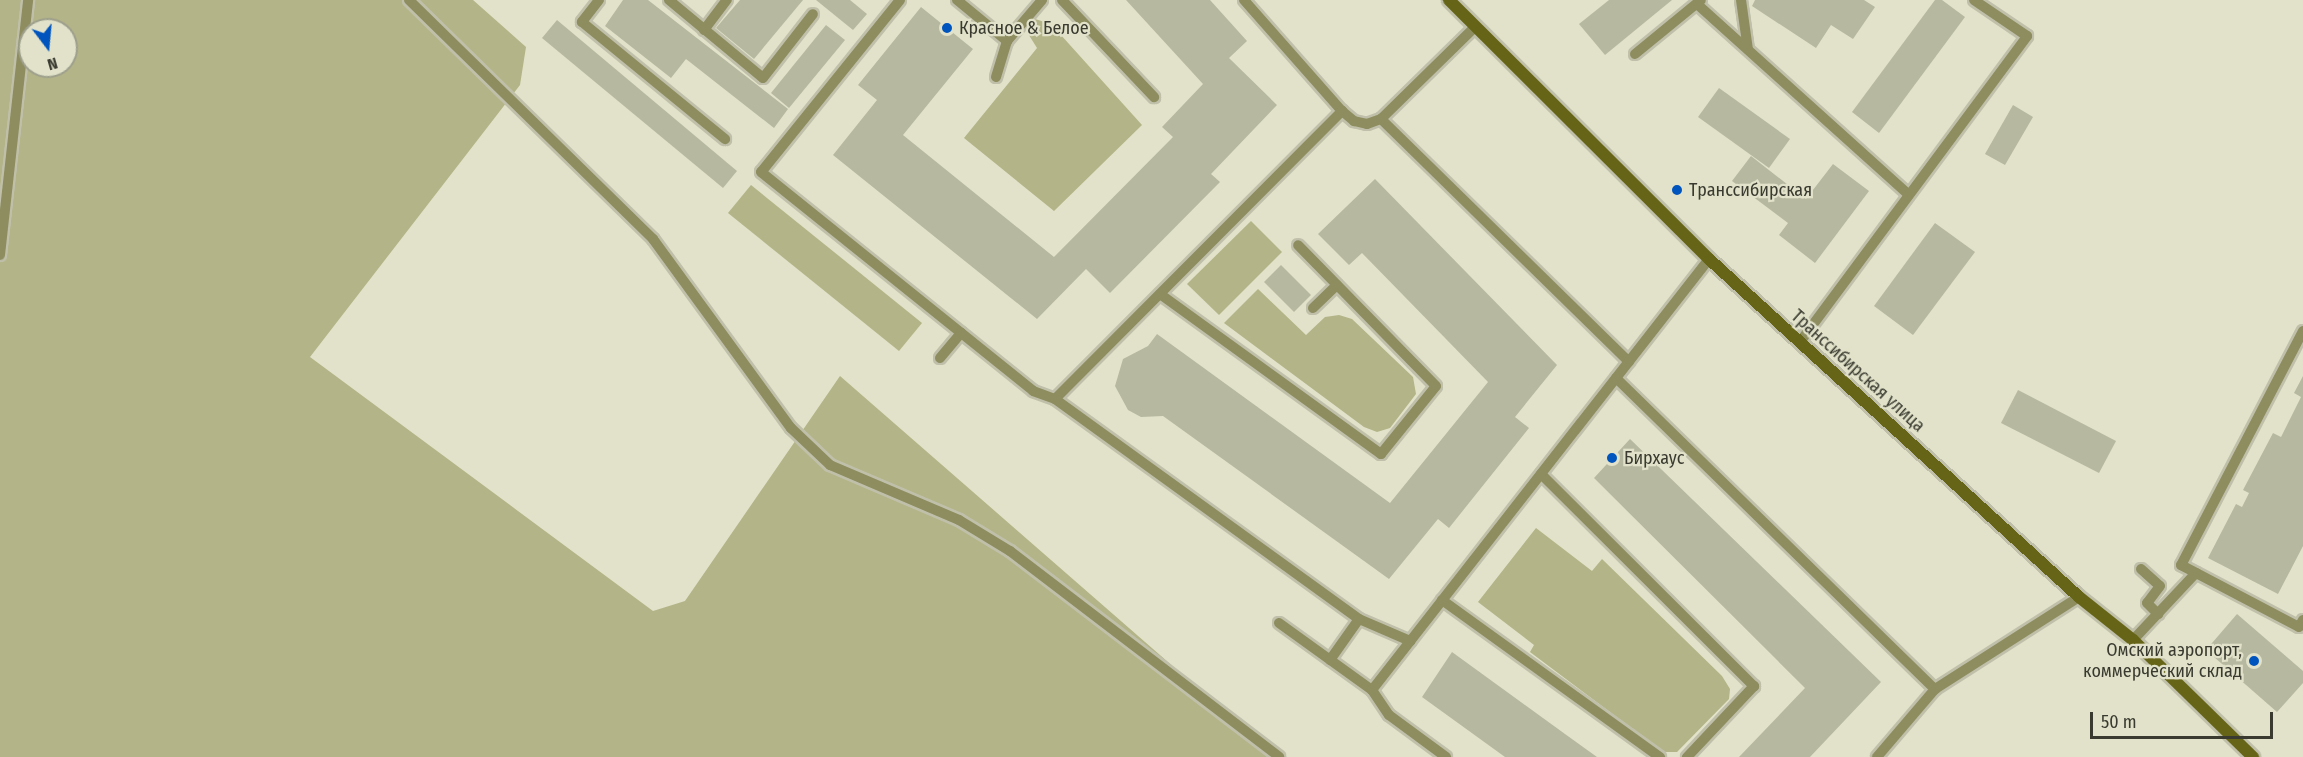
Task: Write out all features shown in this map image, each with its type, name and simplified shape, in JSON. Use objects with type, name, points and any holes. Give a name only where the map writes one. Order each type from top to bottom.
[{"type":"main road","name":"Транссибирская улица","points":[[1449,0],[1709,259],[2079,597],[2133,640],[2253,757]]},
{"type":"lane","points":[[0,255],[28,0]]},
{"type":"lane","points":[[409,0],[653,239],[791,428],[830,465],[959,520],[1010,551],[1280,757]]},
{"type":"lane","points":[[598,0],[582,22],[725,140]]},
{"type":"lane","points":[[669,0],[764,78],[813,14]]},
{"type":"lane","points":[[704,30],[727,0]]},
{"type":"lane","points":[[900,0],[761,172],[1033,391],[1055,399],[1359,620],[1410,641]]},
{"type":"lane","points":[[957,0],[1007,41]]},
{"type":"lane","points":[[996,76],[1007,41],[1042,0]]},
{"type":"lane","points":[[1062,0],[1154,97]]},
{"type":"lane","points":[[1244,0],[1342,111],[1354,121],[1367,124],[1381,119],[1475,27]]},
{"type":"lane","points":[[1741,0],[1748,50]]},
{"type":"lane","points":[[1800,342],[2026,36],[1974,0]]},
{"type":"lane","points":[[1635,54],[1699,2],[1748,50],[1908,195]]},
{"type":"lane","points":[[1055,399],[1342,111]]},
{"type":"lane","points":[[1381,119],[1629,362]]},
{"type":"lane","points":[[1160,294],[1381,454],[1436,386],[1298,245]]},
{"type":"lane","points":[[1372,690],[1709,259]]},
{"type":"lane","points":[[1313,308],[1337,285]]},
{"type":"lane","points":[[2303,331],[2181,565],[2299,627],[2303,620]]},
{"type":"lane","points":[[940,358],[961,333]]},
{"type":"lane","points":[[1616,378],[1935,689]]},
{"type":"lane","points":[[1541,474],[1754,686],[1687,757]]},
{"type":"lane","points":[[2141,569],[2160,586],[2147,603],[2158,614]]},
{"type":"lane","points":[[2133,640],[2196,573]]},
{"type":"lane","points":[[1877,757],[1935,689],[2079,597]]},
{"type":"lane","points":[[1442,600],[1659,757]]},
{"type":"lane","points":[[1330,660],[1359,620]]},
{"type":"lane","points":[[1279,623],[1372,690],[1389,715],[1446,757]]},
{"type":"green space","points":[[0,0],[473,0],[526,47],[520,85],[310,357],[653,611],[685,601],[840,376],[1277,757],[0,757]]},
{"type":"green space","points":[[1035,19],[1051,24],[1142,125],[1054,211],[964,138],[1037,48],[1027,32]]},
{"type":"green space","points":[[751,185],[922,323],[899,351],[728,213]]},
{"type":"green space","points":[[1251,221],[1282,252],[1219,315],[1187,284]]},
{"type":"green space","points":[[1258,289],[1306,335],[1325,317],[1339,315],[1352,319],[1413,377],[1416,394],[1390,428],[1377,432],[1364,427],[1224,323]]},
{"type":"green space","points":[[1536,528],[1592,571],[1602,559],[1722,676],[1730,689],[1729,699],[1677,752],[1663,752],[1530,652],[1534,645],[1478,602]]},
{"type":"building","points":[[623,0],[648,0],[788,109],[774,128],[686,59],[671,78],[605,26]]},
{"type":"building","points":[[740,0],[803,0],[754,59],[716,28]]},
{"type":"building","points":[[816,0],[850,0],[867,14],[853,30]]},
{"type":"building","points":[[1126,0],[1210,0],[1247,41],[1229,58],[1277,105],[1211,174],[1220,182],[1110,293],[1086,269],[1037,319],[833,155],[877,100],[858,85],[921,7],[973,49],[903,135],[1054,257],[1173,137],[1162,127],[1203,84]]},
{"type":"building","points":[[1609,0],[1672,0],[1605,55],[1579,24]]},
{"type":"building","points":[[1755,0],[1864,0],[1875,7],[1853,39],[1831,25],[1816,48],[1752,6]]},
{"type":"building","points":[[1935,0],[1942,0],[1965,17],[1879,133],[1852,112]]},
{"type":"building","points":[[557,20],[737,171],[723,188],[542,38]]},
{"type":"building","points":[[826,25],[845,40],[789,108],[771,93]]},
{"type":"building","points":[[1719,88],[1790,139],[1769,168],[1698,117]]},
{"type":"building","points":[[2013,105],[2033,117],[2005,165],[1985,154]]},
{"type":"building","points":[[1751,156],[1806,199],[1833,164],[1869,191],[1815,263],[1779,235],[1788,223],[1732,181]]},
{"type":"building","points":[[1375,179],[1557,365],[1515,417],[1529,428],[1449,528],[1438,519],[1389,579],[1163,416],[1141,417],[1128,410],[1115,386],[1123,359],[1148,346],[1157,334],[1390,503],[1488,382],[1362,253],[1349,265],[1318,234]]},
{"type":"building","points":[[1935,223],[1975,252],[1913,335],[1874,306]]},
{"type":"building","points":[[1281,265],[1311,295],[1294,312],[1264,282]]},
{"type":"building","points":[[2303,376],[2303,546],[2278,594],[2208,558],[2236,504],[2242,507],[2249,493],[2243,490],[2273,433],[2281,437],[2301,397],[2294,393]]},
{"type":"building","points":[[2018,390],[2116,441],[2099,473],[2001,423]]},
{"type":"building","points":[[1630,439],[1881,682],[1810,757],[1739,757],[1805,688],[1594,478]]},
{"type":"building","name":"Омский аэропорт, коммерческий склад","points":[[2237,614],[2303,671],[2303,683],[2277,712],[2206,650]]},
{"type":"building","points":[[1452,652],[1597,757],[1505,757],[1422,697]]},
{"type":"place","name":"Красное & Белое","points":[[947,28]]},
{"type":"place","name":"Транссибирская","points":[[1677,190]]},
{"type":"place","name":"Бирхаус","points":[[1612,458]]},
{"type":"place","name":"Омский аэропорт, коммерческий склад","points":[[2254,661]]}]
